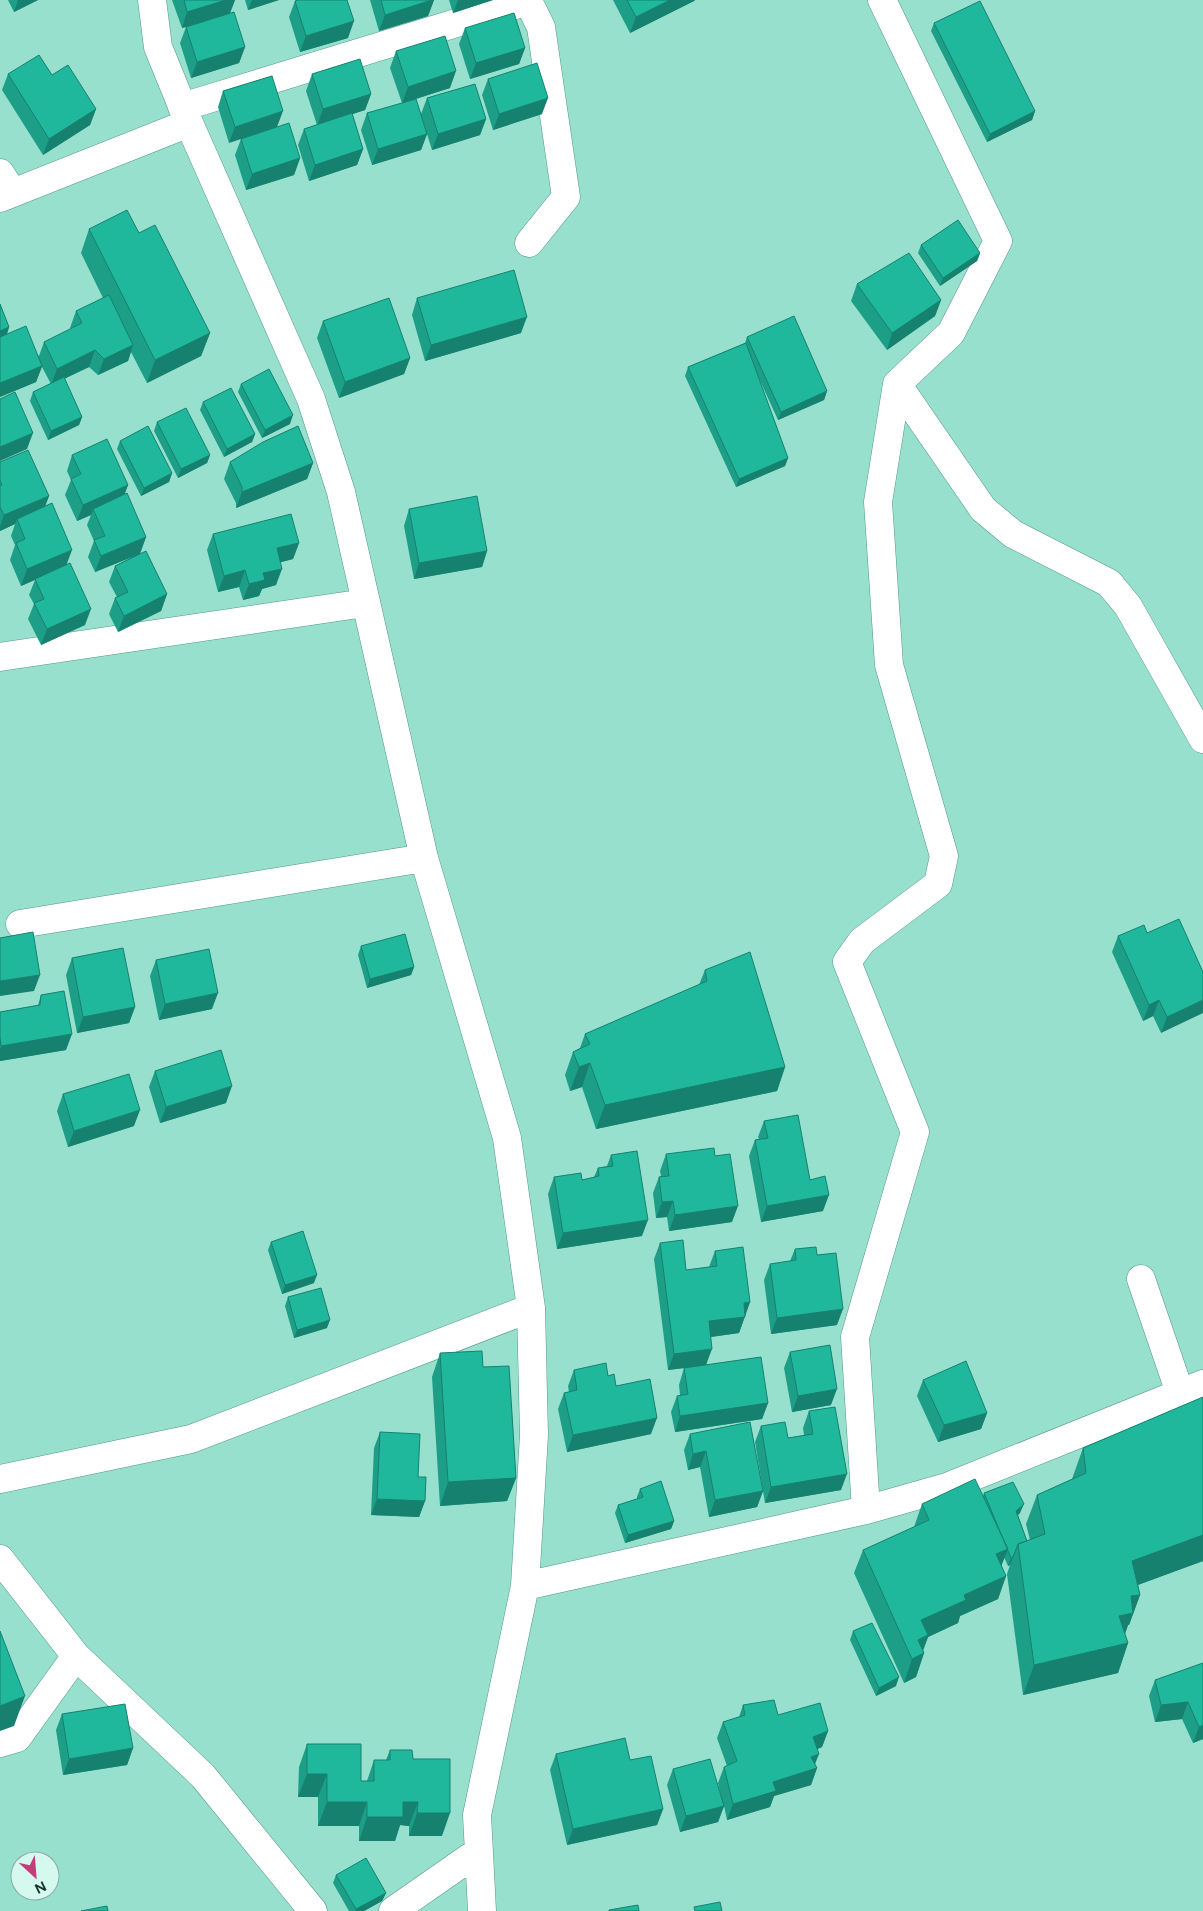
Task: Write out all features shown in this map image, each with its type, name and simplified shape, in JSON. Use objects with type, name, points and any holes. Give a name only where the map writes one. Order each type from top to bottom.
[{"type":"street","points":[[152,0],[158,47],[311,399],[341,492],[424,858],[507,1138],[532,1308],[534,1435],[525,1586],[477,1815],[482,1911]]},
{"type":"street","points":[[866,1510],[855,1337],[915,1132],[847,962],[862,941],[938,884],[944,856],[889,665],[878,502],[897,384],[951,333],[998,241],[882,0]]},
{"type":"street","points":[[4,188],[186,115],[528,1],[541,27],[566,196],[529,243]]},
{"type":"street","points":[[897,384],[983,509],[1013,534],[1109,582],[1128,606],[1203,739]]},
{"type":"street","points":[[0,657],[365,603]]},
{"type":"street","points":[[20,924],[424,858]]},
{"type":"street","points":[[525,1586],[866,1510],[947,1487],[1192,1388],[1142,1279]]},
{"type":"street","points":[[0,1479],[191,1439],[532,1308]]},
{"type":"street","points":[[0,1558],[76,1656],[203,1776],[313,1911]]},
{"type":"street","points":[[0,1743],[17,1738],[76,1656]]},
{"type":"street","points":[[393,1911],[479,1851]]},
{"type":"building","points":[[184,0],[226,0],[187,12]]},
{"type":"building","points":[[347,0],[354,21],[306,36],[295,1]]},
{"type":"building","points":[[381,0],[432,0],[385,15]]},
{"type":"building","points":[[627,0],[670,0],[636,17]]},
{"type":"building","points":[[980,1],[1035,111],[990,134],[934,23]]},
{"type":"building","points":[[234,12],[245,47],[197,62],[186,27]]},
{"type":"building","points":[[514,13],[525,48],[476,63],[465,28]]},
{"type":"building","points":[[445,36],[456,71],[408,87],[396,51]]},
{"type":"building","points":[[39,55],[52,75],[68,65],[96,109],[49,139],[8,74]]},
{"type":"building","points":[[360,59],[371,94],[323,109],[312,74]]},
{"type":"building","points":[[537,63],[548,98],[499,114],[488,79]]},
{"type":"building","points":[[272,76],[283,111],[235,127],[223,91]]},
{"type":"building","points":[[475,84],[486,119],[438,134],[427,98]]},
{"type":"building","points":[[416,99],[427,134],[378,149],[367,113]]},
{"type":"building","points":[[352,113],[363,149],[315,165],[304,129]]},
{"type":"building","points":[[289,123],[300,158],[252,174],[241,139]]},
{"type":"building","points":[[127,210],[139,233],[155,225],[210,333],[155,360],[89,229]]},
{"type":"building","points":[[958,220],[980,253],[943,278],[921,245]]},
{"type":"building","points":[[909,253],[941,300],[892,333],[857,284]]},
{"type":"building","points":[[514,270],[527,317],[431,345],[417,298]]},
{"type":"building","points":[[109,295],[133,345],[104,359],[95,350],[57,369],[44,342],[82,323],[76,311]]},
{"type":"building","points":[[389,298],[410,358],[345,382],[323,321]]},
{"type":"building","points":[[0,304],[9,327],[0,331]]},
{"type":"building","points":[[794,316],[827,391],[781,412],[747,337]]},
{"type":"building","points":[[26,326],[42,366],[0,383],[0,337]]},
{"type":"building","points":[[746,343],[788,458],[739,479],[688,367]]},
{"type":"building","points":[[269,369],[293,415],[265,430],[241,384]]},
{"type":"building","points":[[64,377],[82,417],[51,431],[33,392]]},
{"type":"building","points":[[231,388],[255,434],[227,449],[203,402]]},
{"type":"building","points":[[15,392],[33,433],[0,447],[0,399]]},
{"type":"building","points":[[186,408],[210,455],[181,469],[157,422]]},
{"type":"building","points":[[148,426],[172,473],[144,488],[120,441]]},
{"type":"building","points":[[298,426],[313,463],[242,492],[242,487],[230,462],[263,442]]},
{"type":"building","points":[[107,439],[128,485],[83,505],[71,479],[81,474],[72,455]]},
{"type":"building","points":[[28,450],[49,496],[4,515],[0,507],[0,486],[2,485],[0,480],[0,462]]},
{"type":"building","points":[[127,493],[146,537],[101,556],[94,540],[105,536],[93,509]]},
{"type":"building","points":[[477,496],[487,551],[419,563],[409,509]]},
{"type":"building","points":[[52,503],[72,550],[27,569],[16,543],[25,539],[17,519]]},
{"type":"building","points":[[291,514],[299,543],[277,548],[282,569],[263,573],[265,580],[249,584],[245,570],[224,576],[213,534]]},
{"type":"building","points":[[146,551],[167,594],[124,616],[115,598],[128,592],[115,566]]},
{"type":"building","points":[[70,563],[91,609],[47,629],[34,603],[44,599],[35,579]]},
{"type":"building","points":[[1179,919],[1203,972],[1203,1000],[1167,1017],[1159,1000],[1149,1005],[1118,936],[1144,925],[1147,933]]},
{"type":"building","points":[[33,932],[40,975],[0,981],[0,938]]},
{"type":"building","points":[[405,934],[414,967],[370,979],[361,946]]},
{"type":"building","points":[[123,948],[135,1007],[83,1017],[72,958]]},
{"type":"building","points":[[209,949],[218,993],[165,1004],[156,960]]},
{"type":"building","points":[[750,952],[785,1067],[605,1105],[590,1063],[579,1067],[573,1052],[590,1044],[585,1034],[707,981],[705,970]]},
{"type":"building","points":[[64,991],[72,1034],[1,1046],[0,1012],[40,1005],[41,995]]},
{"type":"building","points":[[221,1050],[232,1086],[166,1107],[155,1071]]},
{"type":"building","points":[[129,1074],[140,1110],[74,1131],[63,1094]]},
{"type":"building","points":[[798,1115],[810,1180],[825,1176],[829,1195],[767,1206],[755,1140],[768,1138],[764,1121]]},
{"type":"building","points":[[714,1148],[715,1156],[730,1154],[738,1206],[675,1215],[673,1201],[662,1202],[659,1177],[669,1176],[666,1154]]},
{"type":"building","points":[[637,1151],[648,1220],[563,1233],[554,1177],[581,1173],[582,1180],[599,1176],[598,1168],[613,1166],[611,1155]]},
{"type":"building","points":[[303,1231],[317,1275],[285,1285],[271,1242]]},
{"type":"building","points":[[683,1240],[686,1270],[717,1266],[715,1251],[743,1247],[750,1302],[744,1303],[745,1317],[709,1321],[712,1349],[674,1354],[660,1243]]},
{"type":"building","points":[[816,1247],[817,1255],[836,1253],[843,1309],[777,1318],[770,1264],[796,1260],[795,1249]]},
{"type":"building","points":[[321,1288],[330,1320],[297,1330],[288,1297]]},
{"type":"building","points":[[830,1345],[837,1389],[798,1396],[790,1352]]},
{"type":"building","points":[[482,1351],[483,1367],[509,1366],[516,1478],[448,1482],[440,1353]]},
{"type":"building","points":[[761,1357],[768,1403],[680,1416],[677,1396],[688,1394],[684,1368]]},
{"type":"building","points":[[966,1361],[987,1413],[944,1425],[923,1380]]},
{"type":"building","points":[[606,1363],[608,1376],[614,1374],[616,1386],[650,1379],[657,1418],[573,1435],[564,1393],[577,1390],[574,1370]]},
{"type":"building","points":[[1203,1397],[1203,1535],[1132,1561],[1140,1595],[1131,1596],[1133,1613],[1119,1616],[1128,1643],[1034,1665],[1018,1544],[1045,1534],[1037,1495],[1086,1473],[1083,1448]]},
{"type":"building","points":[[835,1407],[847,1474],[771,1487],[761,1426],[785,1422],[788,1438],[813,1434],[809,1411]]},
{"type":"building","points":[[750,1422],[763,1491],[715,1500],[706,1451],[693,1454],[690,1434]]},
{"type":"building","points":[[380,1432],[420,1434],[418,1477],[426,1477],[425,1501],[377,1499]]},
{"type":"building","points":[[975,1479],[1008,1549],[996,1554],[1006,1576],[964,1595],[966,1600],[921,1620],[928,1635],[918,1640],[924,1653],[912,1659],[863,1550],[929,1520],[922,1504]]},
{"type":"building","points":[[661,1481],[674,1521],[628,1535],[618,1505],[643,1497],[640,1489]]},
{"type":"building","points":[[1013,1482],[1024,1504],[1016,1511],[1027,1541],[1018,1544],[1011,1558],[984,1493]]},
{"type":"building","points":[[872,1623],[899,1677],[879,1688],[853,1631]]},
{"type":"building","points":[[0,1631],[25,1696],[0,1706]]},
{"type":"building","points":[[1203,1663],[1203,1725],[1199,1727],[1188,1702],[1161,1705],[1155,1680]]},
{"type":"building","points":[[774,1700],[778,1715],[820,1703],[828,1731],[813,1737],[819,1754],[811,1757],[817,1768],[773,1782],[776,1791],[733,1804],[724,1767],[737,1761],[723,1722],[745,1715],[743,1705]]},
{"type":"building","points":[[125,1704],[133,1748],[69,1759],[62,1714]]},
{"type":"building","points":[[625,1738],[630,1760],[651,1756],[663,1809],[573,1829],[556,1754]]},
{"type":"building","points":[[307,1744],[361,1744],[361,1781],[374,1781],[374,1760],[390,1760],[390,1750],[412,1750],[413,1759],[450,1759],[450,1813],[417,1813],[418,1802],[403,1802],[403,1817],[367,1817],[367,1802],[327,1802],[327,1774],[307,1774]]},
{"type":"building","points":[[710,1759],[724,1806],[686,1816],[673,1769]]},
{"type":"building","points":[[366,1858],[386,1893],[356,1909],[336,1875]]},
{"type":"building","points":[[720,1902],[722,1911],[695,1911],[694,1907]]},
{"type":"building","points":[[638,1905],[639,1911],[609,1911],[609,1910]]},
{"type":"building","points":[[107,1906],[108,1911],[81,1911]]}]
